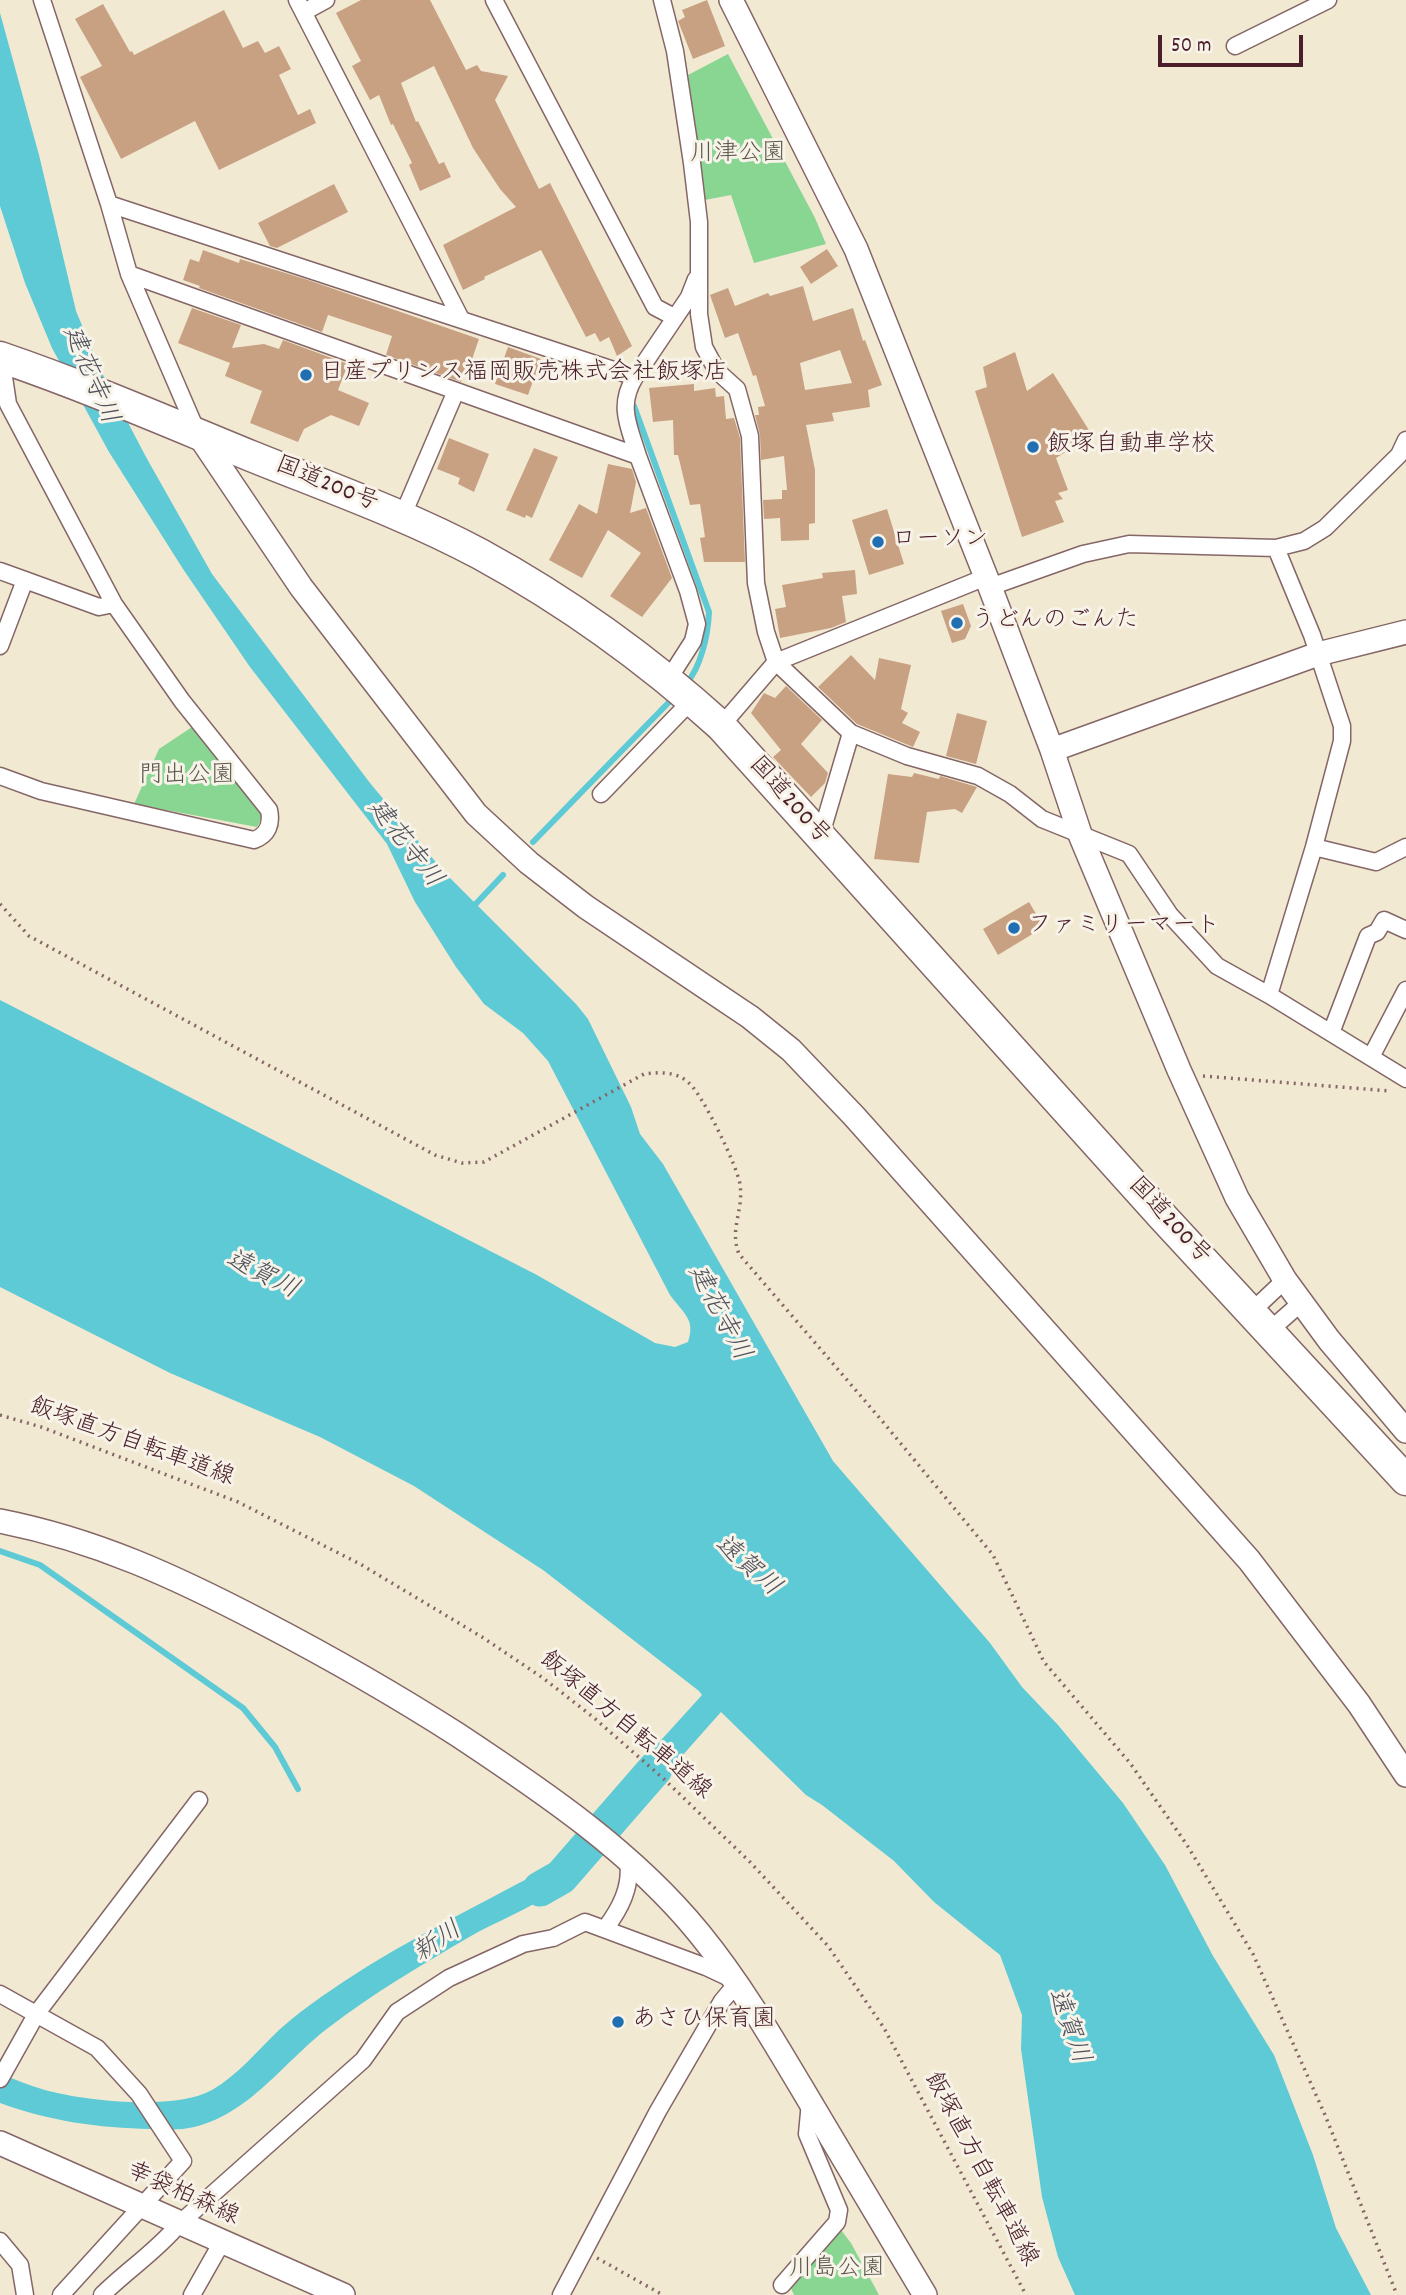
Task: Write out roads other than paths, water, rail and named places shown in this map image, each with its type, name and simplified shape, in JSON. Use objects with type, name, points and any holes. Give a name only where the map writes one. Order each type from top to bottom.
[{"type":"highway","name":"国道200号","points":[[5,359],[402,517],[478,553],[540,588],[598,626],[680,690],[721,726],[1161,1215],[1403,1470]]},
{"type":"street","points":[[42,0],[109,204],[129,274],[184,429],[301,587],[476,814],[529,863],[586,907],[750,1017],[791,1050],[854,1116],[1249,1560],[1359,1704],[1406,1775]]},
{"type":"street","points":[[326,0],[300,6],[461,319]]},
{"type":"street","points":[[494,0],[654,307],[674,317]]},
{"type":"street","points":[[662,0],[675,51],[692,163],[699,222],[699,314],[704,348],[718,370],[737,389],[750,436],[755,583],[765,632],[776,662],[851,733],[907,756],[978,776],[1010,794],[1042,820],[1129,854],[1170,915],[1217,966],[1371,1057],[1403,1085]]},
{"type":"street","points":[[731,0],[856,248],[988,582],[1052,750],[1081,837],[1237,1198],[1285,1280],[1329,1340],[1406,1431]]},
{"type":"street","points":[[1234,46],[1328,0]]},
{"type":"street","points":[[109,204],[635,377]]},
{"type":"street","points":[[600,794],[680,690],[697,624],[688,591],[638,456],[624,410],[628,388],[689,297],[701,266]]},
{"type":"street","points":[[129,274],[638,456]]},
{"type":"street","points":[[0,776],[41,791],[254,840],[262,837],[268,830],[271,818],[269,810],[182,701],[114,604],[8,404],[5,359]]},
{"type":"street","points":[[402,517],[456,391]]},
{"type":"street","points":[[721,726],[776,662],[988,582],[1083,554],[1129,544],[1276,548],[1304,541],[1325,528],[1399,455],[1406,440]]},
{"type":"street","points":[[1269,995],[1314,847],[1342,741],[1342,726],[1312,635],[1276,548]]},
{"type":"street","points":[[0,571],[99,607],[114,604]]},
{"type":"street","points":[[0,646],[24,580]]},
{"type":"street","points":[[1052,750],[1318,654],[1406,632]]},
{"type":"street","points":[[820,838],[851,733]]},
{"type":"street","points":[[1314,847],[1376,862],[1406,847]]},
{"type":"street","points":[[1331,1033],[1368,936],[1377,932],[1384,920],[1406,930]]},
{"type":"street","points":[[1371,1057],[1406,990]]},
{"type":"street","points":[[1260,1321],[1285,1280]]},
{"type":"street","points":[[1260,1321],[1301,1302]]},
{"type":"street","points":[[0,1521],[48,1530],[114,1552],[190,1584],[332,1658],[425,1714],[569,1811],[648,1879],[697,1930],[738,1982],[925,2295]]},
{"type":"street","points":[[2,2074],[37,2013],[199,1800]]},
{"type":"street","points":[[605,1929],[616,1915],[626,1892],[628,1861]]},
{"type":"street","points":[[102,2295],[363,2060],[397,2012],[449,1978],[523,1944],[552,1938],[585,1922],[738,1982]]},
{"type":"street","points":[[561,2295],[659,2111],[722,2001],[738,1982]]},
{"type":"street","points":[[0,1994],[97,2048],[142,2098],[183,2161],[61,2295]]},
{"type":"street","points":[[782,2285],[837,2222],[839,2210],[807,2134],[810,2102]]},
{"type":"street","name":"幸袋柏森線","points":[[0,2143],[343,2295]]},
{"type":"street","points":[[0,2241],[20,2265],[24,2295]]},
{"type":"street","points":[[191,2295],[204,2277],[222,2242]]},
{"type":"water","points":[[0,13],[39,155],[76,311],[103,375],[212,574],[370,783],[444,872],[588,1019],[631,1107],[640,1134],[663,1164],[833,1461],[1123,1803],[1165,1865],[1213,1956],[1274,2055],[1313,2155],[1336,2228],[1371,2295],[1075,2295],[1058,2257],[1042,2197],[1021,2049],[1022,2015],[1000,1955],[934,1902],[894,1861],[806,1795],[721,1712],[634,1810],[613,1793],[702,1695],[699,1691],[543,1570],[414,1486],[320,1437],[170,1373],[0,1287],[0,1000],[537,1275],[655,1343],[675,1347],[688,1342],[690,1334],[687,1317],[670,1295],[548,1061],[523,1033],[484,1004],[456,967],[415,902],[387,844],[250,667],[183,569],[109,452],[52,348],[25,283],[0,206]]},
{"type":"water","points":[[574,1856],[584,1868],[559,1889],[471,1936],[380,1991],[311,2042],[244,2103],[205,2124],[183,2129],[112,2127],[55,2119],[0,2103],[0,2074],[62,2094],[130,2102],[176,2100],[212,2090],[239,2070],[289,2021],[345,1981],[418,1937],[519,1883],[531,1877],[536,1885]]},
{"type":"waterway","points":[[634,406],[709,612],[703,650],[696,669],[686,684]]},
{"type":"waterway","points":[[533,842],[674,697]]},
{"type":"waterway","points":[[471,909],[503,875]]},
{"type":"waterway","points":[[0,1551],[40,1565],[243,1708],[275,1747],[298,1789]]},
{"type":"waterway","name":"新川","points":[[540,1889],[561,1877],[655,1769]]},
{"type":"place","name":"日産プリンス福岡販売株式会社飯塚店","points":[[306,375]]},
{"type":"place","name":"飯塚自動車学校","points":[[1033,447]]},
{"type":"place","name":"ローソン","points":[[878,542]]},
{"type":"place","name":"うどんのごんた","points":[[957,623]]},
{"type":"place","name":"ファミリーマート","points":[[1014,928]]},
{"type":"place","name":"あさひ保育園","points":[[618,2022]]},
{"type":"park label","name":"川津公園","points":[[738,156]]},
{"type":"park label","name":"門出公園","points":[[187,778]]},
{"type":"park label","name":"川島公園","points":[[837,2271]]},
{"type":"water label","name":"建花寺川","points":[[88,376]]},
{"type":"water label","name":"建花寺川","points":[[403,845]]},
{"type":"water label","name":"遠賀川","points":[[261,1277]]},
{"type":"water label","name":"建花寺川","points":[[717,1314]]},
{"type":"water label","name":"遠賀川","points":[[746,1568]]},
{"type":"water label","name":"遠賀川","points":[[1066,2027]]}]
